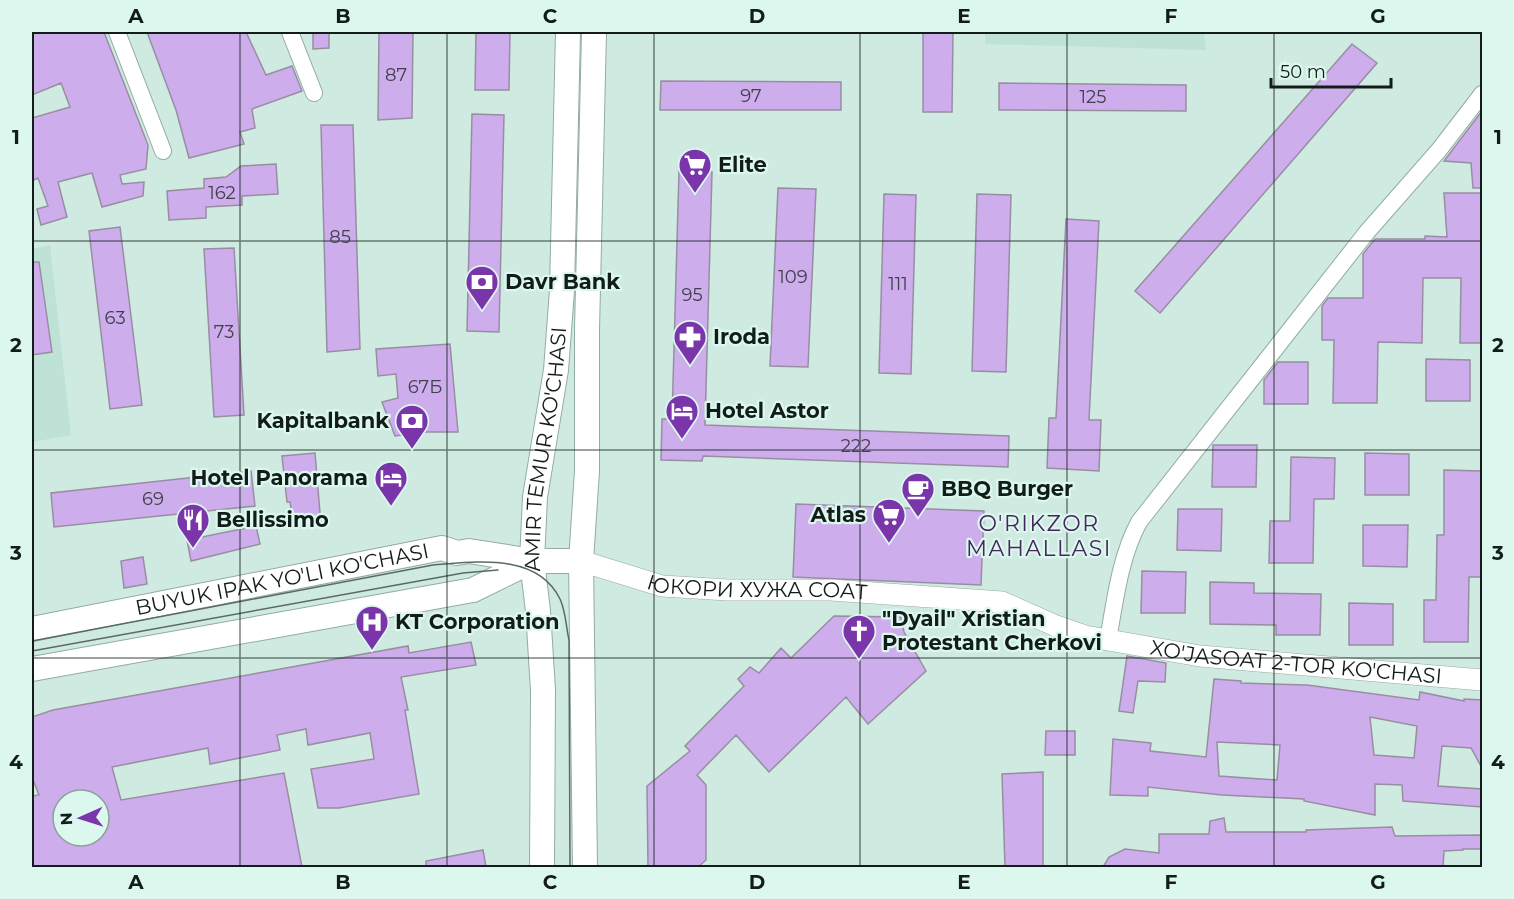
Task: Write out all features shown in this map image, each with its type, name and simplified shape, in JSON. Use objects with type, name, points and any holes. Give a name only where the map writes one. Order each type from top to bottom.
[{"type":"main road","name":"AMIR TEMUR KO'CHASI","points":[[542,867],[543,690],[532,561],[535,497],[556,370],[562,290],[568,32]]},
{"type":"main road","name":"AMIR TEMUR KO'CHASI","points":[[585,867],[582,561],[587,471],[586,330],[594,32]]},
{"type":"main road","name":"BUYUK IPAK YO'LI KO'CHASI","points":[[32,629],[442,548],[456,553],[469,551],[532,561],[582,561]]},
{"type":"main road","name":"BUYUK IPAK YO'LI KO'CHASI","points":[[32,669],[473,590],[532,561]]},
{"type":"street","points":[[117,32],[163,151]]},
{"type":"street","points":[[290,32],[314,93]]},
{"type":"street","points":[[1108,640],[1124,564],[1132,536],[1139,522],[1360,241],[1438,150],[1482,94]]},
{"type":"street","name":"ЮКОРИ ХУЖА СОАТ","points":[[582,561],[662,586],[728,590],[831,590],[1002,602],[1056,626],[1085,636],[1108,640]]},
{"type":"street","name":"XO'JASOAT 2-TOR KO'CHASI","points":[[1108,640],[1200,656],[1482,680]]},
{"type":"shaded area","points":[[985,32],[1204,32],[1206,50],[985,44]]},
{"type":"shaded area","points":[[50,245],[71,435],[32,442],[32,249]]},
{"type":"building","points":[[32,32],[104,32],[148,145],[146,169],[120,175],[122,184],[144,182],[143,196],[102,207],[92,173],[58,182],[67,217],[41,225],[37,209],[48,206],[38,178],[32,181],[32,118],[70,107],[61,83],[32,95]]},
{"type":"building","points":[[147,32],[246,32],[266,75],[292,66],[302,91],[252,109],[255,128],[240,132],[244,144],[189,158],[176,110]]},
{"type":"building","points":[[313,32],[329,32],[329,48],[313,49]]},
{"type":"building","points":[[379,32],[413,32],[412,118],[378,120]]},
{"type":"building","points":[[476,32],[510,32],[509,90],[475,90]]},
{"type":"building","points":[[923,32],[953,32],[952,112],[923,112]]},
{"type":"building","points":[[1352,44],[1377,63],[1160,313],[1135,291]]},
{"type":"building","points":[[661,81],[841,82],[841,110],[660,110]]},
{"type":"building","points":[[999,83],[1186,85],[1186,111],[999,110]]},
{"type":"building","points":[[1482,111],[1482,188],[1473,188],[1471,163],[1444,161]]},
{"type":"building","points":[[472,114],[504,115],[499,332],[467,331]]},
{"type":"building","points":[[321,125],[353,125],[360,349],[327,352]]},
{"type":"building","points":[[276,164],[278,194],[242,196],[242,205],[206,207],[206,218],[169,220],[167,191],[204,188],[204,179],[226,177],[241,166]]},
{"type":"building","points":[[679,171],[712,172],[705,425],[1009,436],[1008,467],[703,456],[702,461],[661,460],[662,419],[672,419]]},
{"type":"building","points":[[778,188],[816,189],[808,367],[770,366]]},
{"type":"building","points":[[1444,193],[1482,193],[1482,343],[1460,343],[1461,278],[1423,278],[1422,343],[1378,342],[1377,403],[1333,403],[1334,340],[1322,340],[1322,306],[1328,298],[1363,298],[1363,254],[1375,239],[1447,237]]},
{"type":"building","points":[[884,194],[916,195],[911,374],[879,373]]},
{"type":"building","points":[[977,194],[1011,195],[1006,372],[972,371]]},
{"type":"building","points":[[1066,219],[1099,221],[1089,420],[1101,420],[1099,471],[1047,468],[1049,418],[1056,418]]},
{"type":"building","points":[[120,227],[142,405],[110,409],[89,231]]},
{"type":"building","points":[[234,248],[244,415],[214,417],[204,249]]},
{"type":"building","points":[[32,262],[39,262],[52,352],[32,355]]},
{"type":"building","points":[[450,344],[458,432],[426,432],[395,436],[382,402],[398,398],[396,374],[378,376],[376,349]]},
{"type":"building","points":[[1426,359],[1470,360],[1470,401],[1426,401]]},
{"type":"building","points":[[1278,362],[1308,362],[1308,404],[1264,404],[1264,380]]},
{"type":"building","points":[[1213,445],[1257,445],[1256,487],[1212,487]]},
{"type":"building","points":[[315,453],[321,525],[294,528],[290,502],[287,502],[282,456]]},
{"type":"building","points":[[1365,453],[1409,454],[1409,495],[1365,495]]},
{"type":"building","points":[[1291,457],[1335,458],[1334,499],[1314,499],[1313,563],[1269,563],[1270,521],[1290,521]]},
{"type":"building","points":[[1444,470],[1482,471],[1481,577],[1469,577],[1468,642],[1424,642],[1424,600],[1436,600],[1437,535],[1444,535]]},
{"type":"building","points":[[251,471],[255,506],[54,527],[51,493]]},
{"type":"building","name":"Atlas","points":[[796,504],[984,511],[981,585],[793,577]]},
{"type":"building","points":[[1178,509],[1222,509],[1221,551],[1177,550]]},
{"type":"building","points":[[1363,525],[1408,525],[1407,567],[1363,566]]},
{"type":"building","points":[[256,526],[260,544],[191,561],[187,540]]},
{"type":"building","points":[[143,557],[147,584],[124,588],[121,561]]},
{"type":"building","points":[[1142,571],[1186,572],[1185,613],[1141,613]]},
{"type":"building","points":[[1210,582],[1254,583],[1254,593],[1321,594],[1320,635],[1276,635],[1276,625],[1210,624]]},
{"type":"building","points":[[1349,603],[1393,604],[1393,645],[1349,645]]},
{"type":"building","points":[[834,616],[901,617],[904,632],[926,671],[868,724],[846,697],[769,772],[736,735],[697,775],[706,785],[706,860],[698,867],[648,867],[647,786],[690,751],[685,746],[744,686],[738,679],[750,667],[759,673],[781,648],[791,658]]},
{"type":"building","points":[[471,642],[476,665],[401,677],[408,710],[405,710],[419,794],[339,808],[318,808],[311,769],[374,759],[370,733],[308,745],[306,729],[277,735],[280,750],[210,764],[208,748],[112,767],[121,800],[284,773],[302,867],[32,867],[32,796],[39,795],[32,777],[32,717],[53,710],[408,646],[409,653]]},
{"type":"building","points":[[1127,656],[1166,663],[1165,682],[1138,681],[1133,713],[1119,711]]},
{"type":"building","points":[[1214,679],[1241,681],[1241,683],[1307,685],[1419,700],[1420,692],[1464,701],[1464,699],[1482,700],[1482,768],[1471,748],[1442,746],[1438,786],[1482,789],[1482,807],[1403,801],[1402,785],[1375,784],[1375,815],[1304,801],[1304,799],[1222,795],[1148,787],[1148,796],[1110,795],[1113,739],[1151,743],[1150,751],[1206,757]],"holes":[[[1370,717],[1417,726],[1414,758],[1374,755]],[[1217,742],[1280,745],[1277,780],[1219,776]]]},
{"type":"building","points":[[1046,731],[1075,731],[1075,755],[1045,755]]},
{"type":"building","points":[[1043,772],[1043,867],[1005,867],[1002,774]]},
{"type":"building","points":[[1224,818],[1226,832],[1306,832],[1306,830],[1392,827],[1395,836],[1482,835],[1482,849],[1444,851],[1443,867],[1103,867],[1109,857],[1125,849],[1159,853],[1159,834],[1209,834],[1210,821]]},
{"type":"building","points":[[483,850],[486,867],[426,867],[426,861]]},
{"type":"tram line","points":[[32,641],[433,565],[467,562],[504,563],[536,573],[550,584],[560,599],[569,640],[570,868]]},
{"type":"tram line","points":[[32,651],[463,573],[498,570]]},
{"type":"place","name":"Elite","points":[[695,194]]},
{"type":"place","name":"Davr Bank","points":[[482,311]]},
{"type":"place","name":"Iroda","points":[[690,366]]},
{"type":"place","name":"Hotel Astor","points":[[682,440]]},
{"type":"place","name":"Kapitalbank","points":[[412,450]]},
{"type":"place","name":"Hotel Panorama","points":[[391,507]]},
{"type":"place","name":"BBQ Burger","points":[[918,518]]},
{"type":"place","name":"Atlas","points":[[889,544]]},
{"type":"place","name":"Bellissimo","points":[[193,549]]},
{"type":"place","name":"KT Corporation","points":[[372,651]]},
{"type":"place","name":"\"Dyail\" Xristian Protestant Cherkovi","points":[[859,660]]},
{"type":"district","name":"O'RIKZOR MAHALLASI","points":[[1039,536]]}]
